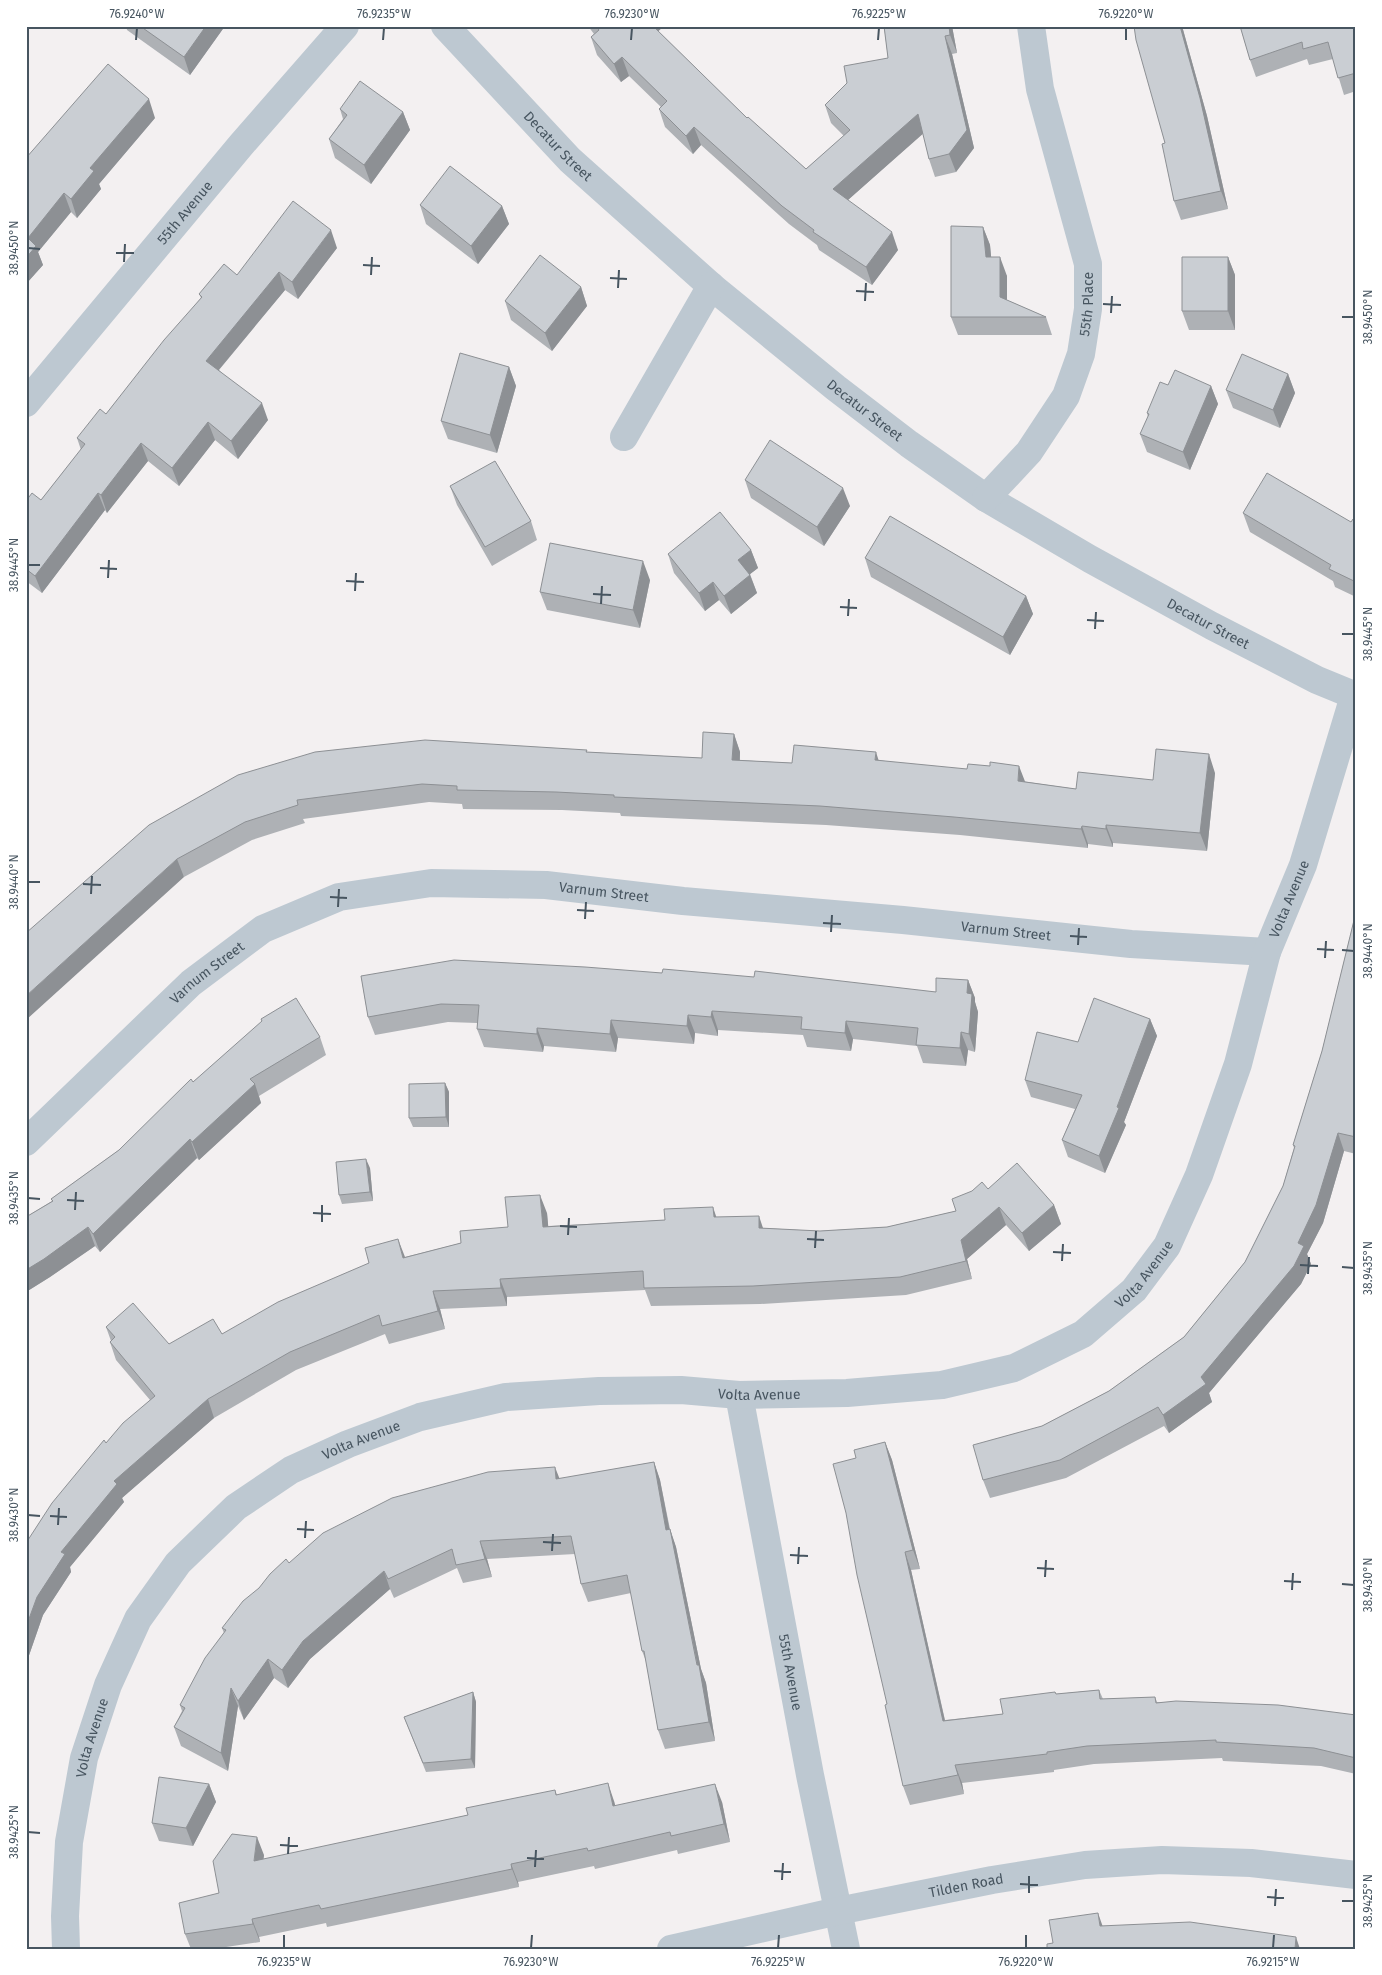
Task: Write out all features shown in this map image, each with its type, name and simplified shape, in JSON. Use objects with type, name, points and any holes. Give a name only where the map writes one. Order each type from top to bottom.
[{"type":"street","name":"55th Avenue","points":[[26,403],[241,145],[345,26]]},
{"type":"street","name":"Decatur Street","points":[[445,26],[570,160],[711,286],[836,388],[909,444],[986,498],[1090,559],[1212,626],[1317,680],[1355,696]]},
{"type":"street","name":"55th Place","points":[[986,498],[1029,452],[1066,396],[1082,354],[1088,309],[1088,264],[1040,89],[1031,26]]},
{"type":"street","points":[[624,437],[711,286]]},
{"type":"street","name":"Volta Avenue","points":[[66,1949],[65,1916],[69,1842],[84,1758],[108,1685],[138,1619],[178,1563],[236,1507],[291,1470],[348,1444],[420,1417],[497,1399],[599,1391],[681,1390],[740,1395],[847,1393],[942,1385],[1014,1368],[1083,1334],[1134,1290],[1167,1246],[1199,1176],[1238,1064],[1267,952],[1303,865],[1355,696]]},
{"type":"street","name":"Varnum Street","points":[[26,1142],[191,982],[263,929],[338,897],[431,883],[546,885],[683,901],[1131,944],[1267,952]]},
{"type":"street","name":"55th Avenue","points":[[740,1395],[808,1766],[846,1949]]},
{"type":"street","name":"Tilden Road","points":[[671,1949],[838,1911],[1001,1878],[1085,1865],[1162,1860],[1251,1863],[1356,1875]]},
{"type":"building","points":[[140,26],[206,26],[184,57]]},
{"type":"building","points":[[596,26],[653,26],[747,118],[806,169],[850,130],[825,105],[847,83],[844,66],[888,58],[884,26],[949,26],[950,35],[945,36],[967,130],[949,154],[929,159],[918,114],[833,189],[892,232],[866,267],[813,232],[814,230],[782,206],[694,127],[686,136],[659,109],[667,101],[622,57],[614,64],[591,37],[599,30]]},
{"type":"building","points":[[1134,26],[1180,26],[1200,98],[1221,191],[1174,201],[1162,144],[1165,143],[1136,40]]},
{"type":"building","points":[[1240,26],[1356,26],[1356,73],[1338,78],[1328,42],[1303,49],[1302,42],[1250,60]]},
{"type":"building","points":[[108,64],[149,99],[90,168],[94,171],[71,199],[64,193],[28,238],[36,246],[26,258],[26,158]]},
{"type":"building","points":[[360,81],[403,112],[364,165],[329,139],[347,115],[340,109]]},
{"type":"building","points":[[450,166],[502,206],[471,246],[420,205]]},
{"type":"building","points":[[293,201],[331,230],[292,282],[279,272],[206,361],[262,403],[231,441],[208,422],[172,468],[141,443],[101,495],[98,493],[35,576],[26,569],[26,501],[32,493],[41,500],[85,444],[77,438],[100,409],[106,414],[164,340],[202,297],[199,294],[224,264],[237,275]]},
{"type":"building","points":[[951,226],[983,227],[986,257],[1000,257],[1000,297],[1046,317],[951,317]]},
{"type":"building","points":[[540,255],[581,287],[545,333],[505,301]]},
{"type":"building","points":[[1182,257],[1228,257],[1228,311],[1182,311]]},
{"type":"building","points":[[460,353],[509,367],[490,435],[441,421]]},
{"type":"building","points":[[1242,354],[1288,374],[1273,410],[1226,390]]},
{"type":"building","points":[[1175,370],[1211,386],[1183,452],[1140,434],[1160,382],[1168,385]]},
{"type":"building","points":[[770,440],[843,488],[817,527],[745,480]]},
{"type":"building","points":[[495,461],[531,521],[485,547],[450,486]]},
{"type":"building","points":[[1267,473],[1351,522],[1353,519],[1356,520],[1356,582],[1329,569],[1331,565],[1243,513]]},
{"type":"building","points":[[720,512],[751,550],[738,560],[750,575],[724,596],[713,582],[699,593],[668,554]]},
{"type":"building","points":[[890,516],[1026,596],[1003,637],[865,558]]},
{"type":"building","points":[[550,543],[643,561],[633,610],[540,592]]},
{"type":"building","points":[[703,732],[734,734],[732,760],[792,763],[794,745],[876,752],[875,760],[967,769],[968,764],[990,766],[990,762],[1019,766],[1018,781],[1076,789],[1078,772],[1153,780],[1156,749],[1209,754],[1200,833],[1106,825],[1106,829],[1082,826],[1081,829],[820,806],[614,797],[614,795],[556,792],[457,790],[457,786],[422,784],[297,800],[298,805],[245,822],[177,859],[26,996],[26,933],[149,825],[238,775],[315,752],[425,740],[587,750],[586,752],[702,758]]},
{"type":"building","points":[[1356,912],[1356,1137],[1338,1133],[1316,1205],[1298,1243],[1304,1246],[1294,1266],[1201,1377],[1206,1384],[1163,1415],[1158,1407],[1060,1460],[983,1480],[973,1445],[1042,1426],[1109,1391],[1184,1337],[1245,1262],[1283,1186],[1295,1146],[1293,1145],[1322,1051]]},
{"type":"building","points":[[454,960],[662,973],[663,969],[754,977],[755,971],[936,992],[936,978],[968,980],[967,993],[972,994],[969,1034],[961,1032],[960,1048],[916,1045],[918,1028],[846,1021],[845,1033],[801,1029],[802,1017],[712,1011],[711,1017],[688,1015],[687,1026],[611,1020],[610,1034],[537,1028],[537,1034],[477,1029],[479,1005],[441,1004],[368,1017],[361,976]]},
{"type":"building","points":[[296,998],[320,1037],[250,1079],[255,1084],[192,1142],[190,1139],[93,1234],[88,1227],[26,1270],[26,1217],[53,1201],[51,1199],[119,1150],[191,1079],[193,1082],[262,1021],[261,1019]]},
{"type":"building","points":[[1094,998],[1150,1019],[1117,1107],[1119,1108],[1099,1156],[1062,1140],[1082,1095],[1025,1080],[1037,1032],[1078,1042]]},
{"type":"building","points":[[445,1083],[446,1117],[409,1118],[409,1084]]},
{"type":"building","points":[[366,1159],[370,1192],[339,1195],[336,1162]]},
{"type":"building","points":[[1017,1163],[1054,1205],[1022,1233],[999,1207],[961,1240],[966,1261],[900,1277],[753,1286],[644,1288],[643,1271],[500,1279],[501,1288],[433,1291],[438,1311],[382,1326],[379,1315],[290,1352],[208,1399],[114,1481],[117,1484],[61,1552],[65,1554],[37,1597],[26,1627],[26,1543],[52,1503],[104,1440],[106,1443],[123,1423],[155,1396],[110,1342],[115,1337],[106,1327],[133,1303],[169,1344],[213,1319],[222,1334],[278,1302],[369,1263],[365,1248],[398,1239],[403,1258],[461,1243],[460,1231],[508,1227],[505,1197],[540,1195],[543,1227],[665,1220],[664,1209],[713,1207],[714,1217],[759,1216],[759,1228],[820,1231],[887,1227],[956,1211],[952,1199],[972,1191],[982,1182],[988,1189]]},
{"type":"building","points":[[885,1442],[913,1550],[905,1552],[943,1721],[1003,1714],[1000,1699],[1055,1692],[1056,1694],[1099,1690],[1100,1699],[1155,1697],[1156,1703],[1176,1701],[1278,1705],[1356,1715],[1356,1758],[1314,1748],[1216,1742],[1216,1740],[1087,1746],[1047,1752],[1047,1754],[955,1765],[958,1775],[903,1786],[885,1705],[887,1704],[857,1575],[846,1513],[833,1464],[856,1458],[854,1450]]},
{"type":"building","points":[[654,1462],[666,1530],[670,1529],[709,1722],[658,1730],[644,1651],[642,1651],[627,1575],[581,1584],[571,1536],[480,1541],[485,1559],[456,1565],[452,1549],[388,1579],[384,1571],[303,1641],[282,1670],[268,1659],[238,1701],[231,1688],[221,1753],[174,1727],[185,1708],[180,1705],[205,1658],[226,1630],[222,1628],[243,1601],[259,1588],[270,1574],[286,1559],[289,1563],[323,1533],[392,1498],[488,1472],[555,1467],[556,1479]]},
{"type":"building","points":[[473,1692],[471,1759],[423,1763],[404,1717]]},
{"type":"building","points":[[159,1777],[209,1784],[186,1828],[152,1823]]},
{"type":"building","points":[[608,1783],[613,1806],[715,1784],[724,1824],[671,1836],[670,1832],[588,1851],[587,1848],[511,1864],[512,1869],[321,1909],[319,1905],[252,1919],[253,1924],[185,1934],[179,1903],[219,1893],[213,1861],[232,1834],[257,1837],[254,1861],[468,1815],[466,1808],[555,1790],[556,1795]]},
{"type":"building","points":[[1098,1913],[1100,1926],[1190,1922],[1296,1937],[1295,1949],[1047,1949],[1047,1944],[1053,1943],[1049,1920]]}]
